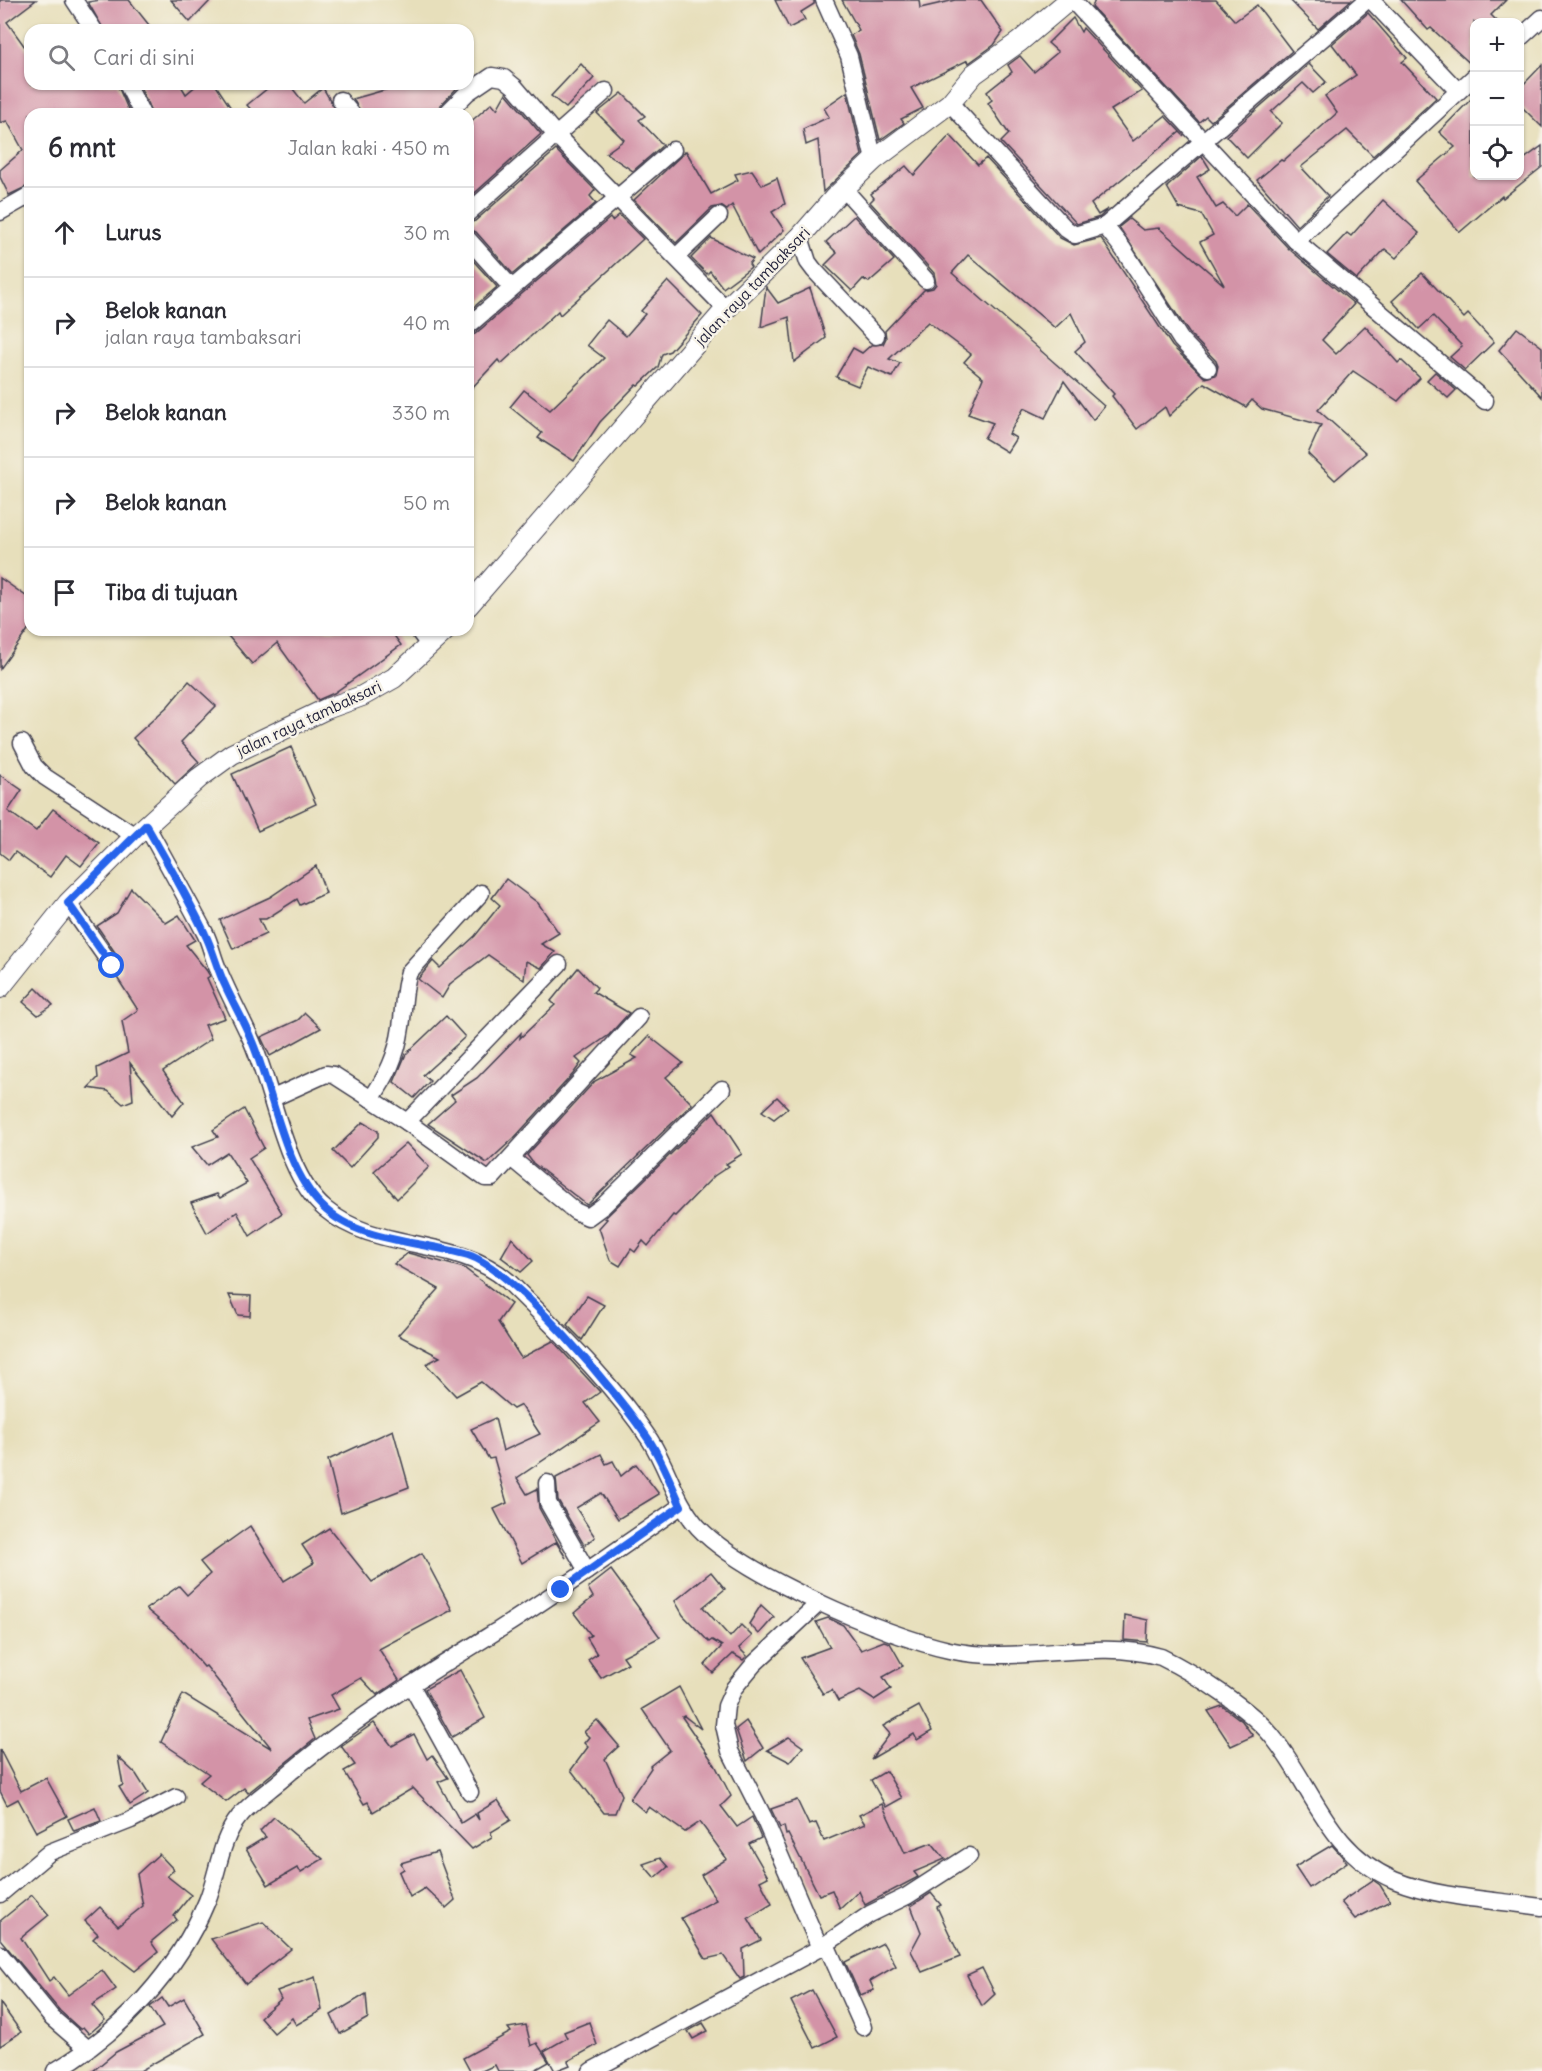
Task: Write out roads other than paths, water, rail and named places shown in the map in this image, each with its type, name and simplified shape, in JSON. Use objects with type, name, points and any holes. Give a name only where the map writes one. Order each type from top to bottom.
[{"type":"street","points":[[74,0],[90,24]]},
{"type":"street","points":[[825,0],[849,56],[874,160]]},
{"type":"street","points":[[1071,0],[1296,241],[1485,401]]},
{"type":"street","name":"jalan raya tambaksari","points":[[474,599],[726,309],[800,237],[844,189],[874,160],[950,103],[974,75],[1071,0]]},
{"type":"street","points":[[950,103],[1066,229],[1075,235],[1105,226],[1369,0],[1458,91]]},
{"type":"street","points":[[1524,34],[1542,18]]},
{"type":"street","points":[[474,88],[492,76],[504,78],[515,87],[556,135],[726,309]]},
{"type":"street","points":[[1296,241],[1470,80]]},
{"type":"street","points":[[131,90],[139,108]]},
{"type":"street","points":[[452,108],[471,90]]},
{"type":"street","points":[[474,208],[606,91]]},
{"type":"street","points":[[340,100],[347,108]]},
{"type":"street","points":[[474,321],[673,150]]},
{"type":"street","points":[[844,189],[926,280]]},
{"type":"street","points":[[0,212],[24,198]]},
{"type":"street","points":[[676,257],[719,216]]},
{"type":"street","points":[[1105,226],[1124,249],[1175,332],[1208,368]]},
{"type":"street","points":[[800,237],[808,262],[814,270],[876,336]]},
{"type":"street","points":[[474,246],[512,287]]},
{"type":"street","points":[[422,636],[430,646]]},
{"type":"street","name":"jalan raya tambaksari","points":[[0,988],[68,903],[141,830],[199,778],[232,754],[326,709],[363,696],[394,678],[440,636]]},
{"type":"street","points":[[22,743],[34,766],[45,777],[141,830],[206,936],[217,968],[251,1038],[273,1098],[292,1161],[307,1189],[322,1207],[339,1220],[364,1232],[469,1256],[492,1266],[558,1331],[609,1386],[650,1441],[681,1506],[719,1545],[819,1603],[946,1650],[974,1655],[1108,1650],[1146,1652],[1161,1657],[1260,1722],[1276,1740],[1324,1822],[1341,1842],[1362,1860],[1394,1880],[1428,1890],[1542,1907]]},
{"type":"street","points":[[371,1099],[388,1076],[396,1056],[402,1026],[405,986],[409,972],[481,893]]},
{"type":"street","points":[[68,903],[112,966]]},
{"type":"street","points":[[407,1122],[559,964]]},
{"type":"street","points":[[273,1098],[326,1074],[334,1076],[407,1122],[485,1178],[492,1178],[639,1017]]},
{"type":"street","points":[[511,1158],[575,1211],[588,1217],[603,1206],[722,1089]]},
{"type":"street","points":[[547,1483],[548,1503],[586,1571]]},
{"type":"street","points":[[55,2071],[74,2066],[88,2049],[137,2005],[186,1945],[208,1899],[221,1854],[239,1817],[312,1753],[411,1684],[561,1590],[681,1506]]},
{"type":"street","points":[[819,1603],[754,1664],[734,1688],[726,1706],[724,1725],[730,1751],[862,2027]]},
{"type":"street","points":[[411,1684],[470,1792]]},
{"type":"street","points":[[0,1894],[50,1852],[131,1820],[176,1797]]},
{"type":"street","points":[[591,2071],[823,1946],[870,1914],[907,1896],[969,1856]]},
{"type":"street","points":[[0,1954],[52,2018],[70,2037],[88,2049]]}]
